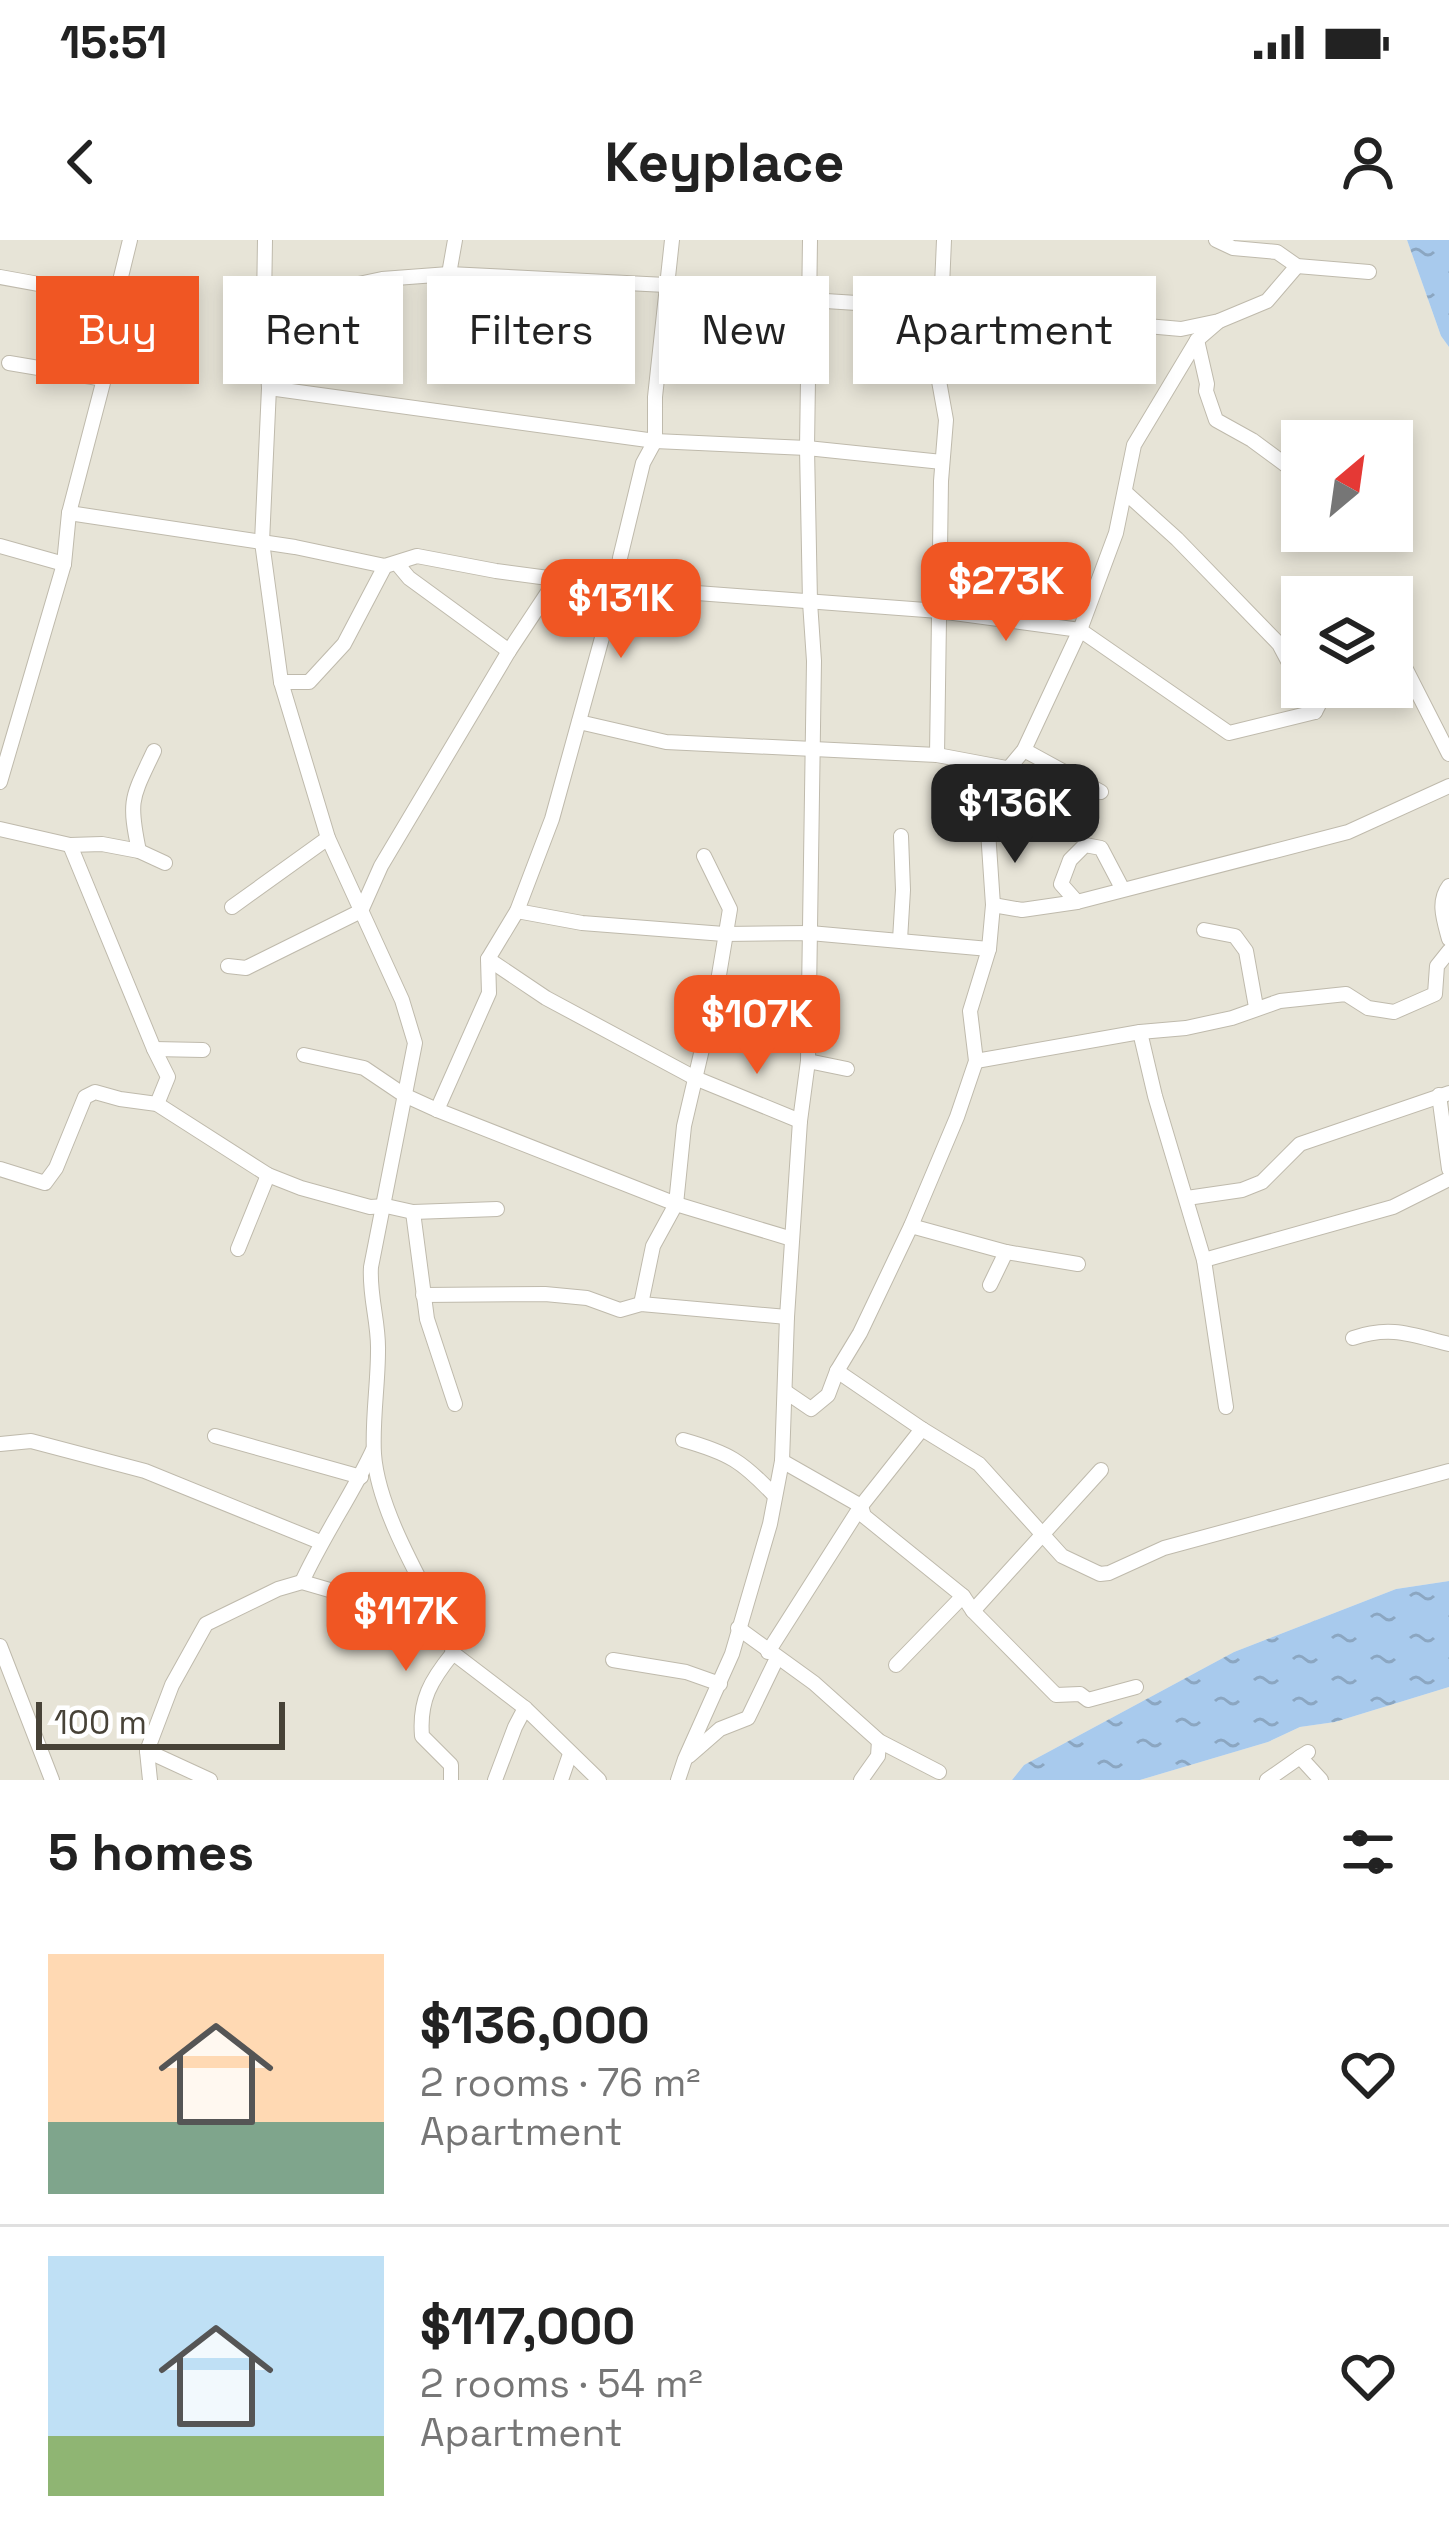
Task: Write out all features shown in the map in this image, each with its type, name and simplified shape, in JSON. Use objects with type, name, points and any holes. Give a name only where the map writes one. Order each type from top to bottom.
[{"type":"street","points":[[120,276],[130,240]]},
{"type":"street","points":[[264,276],[265,240]]},
{"type":"street","points":[[449,274],[455,240]]},
{"type":"street","points":[[667,276],[672,240]]},
{"type":"street","points":[[810,240],[810,276]]},
{"type":"street","points":[[942,276],[944,240]]},
{"type":"street","points":[[1216,240],[1233,248],[1277,251],[1297,266],[1369,272]]},
{"type":"street","points":[[1156,326],[1181,328],[1219,321],[1267,301],[1297,266]]},
{"type":"street","points":[[403,277],[449,274],[659,285]]},
{"type":"street","points":[[0,277],[36,284]]},
{"type":"street","points":[[786,1392],[812,1408],[828,1395],[911,1226],[957,1117],[976,1061],[970,1011],[989,949],[993,905],[988,831],[993,787],[1024,750],[1080,631],[1116,533],[1134,445],[1197,340],[1219,321]]},
{"type":"street","points":[[1197,340],[1216,420],[1281,461]]},
{"type":"street","points":[[436,1110],[489,993],[488,959],[518,911],[551,819],[616,587],[644,463],[655,440],[659,356]]},
{"type":"street","points":[[9,363],[36,368]]},
{"type":"street","points":[[0,782],[64,564],[69,513],[103,384]]},
{"type":"street","points":[[269,384],[262,542],[281,682],[328,838],[402,1000],[416,1043],[370,1289],[379,1345],[376,1471],[387,1510],[443,1622],[453,1653],[525,1708],[599,1780]]},
{"type":"street","points":[[678,1780],[720,1684],[770,1524],[782,1461],[792,1239],[808,1061],[814,749],[808,384]]},
{"type":"street","points":[[937,755],[946,419],[940,384]]},
{"type":"street","points":[[269,388],[655,440],[807,448],[942,462]]},
{"type":"street","points":[[1126,493],[1279,644],[1315,712]]},
{"type":"street","points":[[69,513],[385,566],[417,556],[616,587],[939,610],[1080,631],[1229,733],[1317,708]]},
{"type":"street","points":[[0,546],[64,564]]},
{"type":"street","points":[[404,561],[399,566],[409,578],[509,651]]},
{"type":"street","points":[[281,682],[309,682],[344,644],[385,566]]},
{"type":"street","points":[[228,966],[246,968],[361,911],[381,866],[556,580]]},
{"type":"street","points":[[1413,687],[1449,754]]},
{"type":"street","points":[[579,722],[666,742],[937,755],[1006,768]]},
{"type":"street","points":[[1024,750],[1101,791]]},
{"type":"street","points":[[139,851],[131,812],[133,797],[154,752]]},
{"type":"street","points":[[993,905],[1022,910],[1077,902],[1348,832],[1449,786]]},
{"type":"street","points":[[0,829],[70,845],[102,844],[139,851],[165,863]]},
{"type":"street","points":[[900,940],[901,836]]},
{"type":"street","points":[[232,907],[328,838]]},
{"type":"street","points":[[70,845],[168,1077],[157,1104]]},
{"type":"street","points":[[1077,902],[1061,884],[1070,860],[1085,845],[1101,848],[1122,888]]},
{"type":"street","points":[[641,1304],[653,1246],[676,1204],[684,1126],[730,909],[704,856]]},
{"type":"street","points":[[1449,886],[1441,906],[1449,939]]},
{"type":"street","points":[[518,911],[582,923],[724,934],[810,933],[989,949]]},
{"type":"street","points":[[1204,930],[1235,936],[1246,951],[1256,1007]]},
{"type":"street","points":[[976,1061],[1186,1028],[1280,1000],[1346,994],[1368,1008],[1394,1012],[1436,994],[1437,966],[1449,951]]},
{"type":"street","points":[[488,959],[546,998],[695,1078],[800,1121]]},
{"type":"street","points":[[1140,1032],[1204,1260],[1226,1406]]},
{"type":"street","points":[[154,1049],[203,1050]]},
{"type":"street","points":[[304,1055],[364,1068],[436,1110],[676,1204],[792,1239]]},
{"type":"street","points":[[808,1061],[848,1069]]},
{"type":"street","points":[[0,1169],[45,1183],[56,1168],[85,1097],[95,1092],[157,1104],[268,1174],[301,1188],[413,1213],[497,1209]]},
{"type":"street","points":[[1187,1198],[1242,1190],[1262,1182],[1300,1144],[1444,1094],[1449,1169]]},
{"type":"street","points":[[238,1249],[268,1174]]},
{"type":"street","points":[[1204,1260],[1393,1207],[1449,1179]]},
{"type":"street","points":[[413,1213],[427,1319],[455,1404]]},
{"type":"street","points":[[911,1226],[1006,1252],[1078,1264]]},
{"type":"street","points":[[990,1285],[1006,1252]]},
{"type":"street","points":[[423,1295],[545,1294],[587,1298],[620,1310],[641,1304],[787,1317]]},
{"type":"street","points":[[1353,1337],[1376,1330],[1449,1344]]},
{"type":"street","points":[[837,1371],[980,1464],[1062,1556],[1100,1574],[1164,1548],[1449,1471]]},
{"type":"street","points":[[685,1759],[720,1730],[748,1718],[773,1655],[861,1506],[922,1429]]},
{"type":"street","points":[[215,1436],[361,1477]]},
{"type":"street","points":[[683,1440],[722,1451],[775,1496]]},
{"type":"street","points":[[0,1444],[31,1441],[145,1471],[320,1542]]},
{"type":"street","points":[[302,1582],[374,1450]]},
{"type":"street","points":[[782,1461],[861,1506],[864,1516],[963,1596],[1056,1695],[1080,1694],[1088,1700],[1136,1687]]},
{"type":"street","points":[[973,1611],[1101,1470]]},
{"type":"street","points":[[150,1780],[147,1751],[172,1684],[206,1624],[302,1582],[443,1622]]},
{"type":"street","points":[[896,1665],[963,1596]]},
{"type":"street","points":[[738,1628],[814,1683],[879,1741],[939,1772]]},
{"type":"street","points":[[1,1651],[52,1780]]},
{"type":"street","points":[[451,1780],[451,1765],[422,1736],[421,1724],[429,1682],[453,1653]]},
{"type":"street","points":[[613,1660],[686,1672],[720,1684]]},
{"type":"street","points":[[495,1780],[525,1708]]},
{"type":"street","points":[[861,1780],[878,1756],[879,1741]]},
{"type":"street","points":[[147,1751],[210,1780]]},
{"type":"street","points":[[562,1780],[570,1754]]},
{"type":"street","points":[[1267,1780],[1304,1755],[1321,1780]]},
{"type":"shaded area","points":[[0,240],[1407,240],[1449,347],[1449,1581],[1396,1589],[1234,1652],[1024,1765],[1012,1780],[0,1780]]},
{"type":"shaded area","points":[[1449,1687],[1449,1780],[1140,1780],[1268,1742],[1300,1727],[1335,1722]]},
{"type":"water","points":[[1407,240],[1449,240],[1449,347],[1441,336]]},
{"type":"water","points":[[1449,1581],[1449,1687],[1335,1722],[1300,1727],[1268,1742],[1140,1780],[1012,1780],[1024,1765],[1234,1652],[1396,1589]]}]
